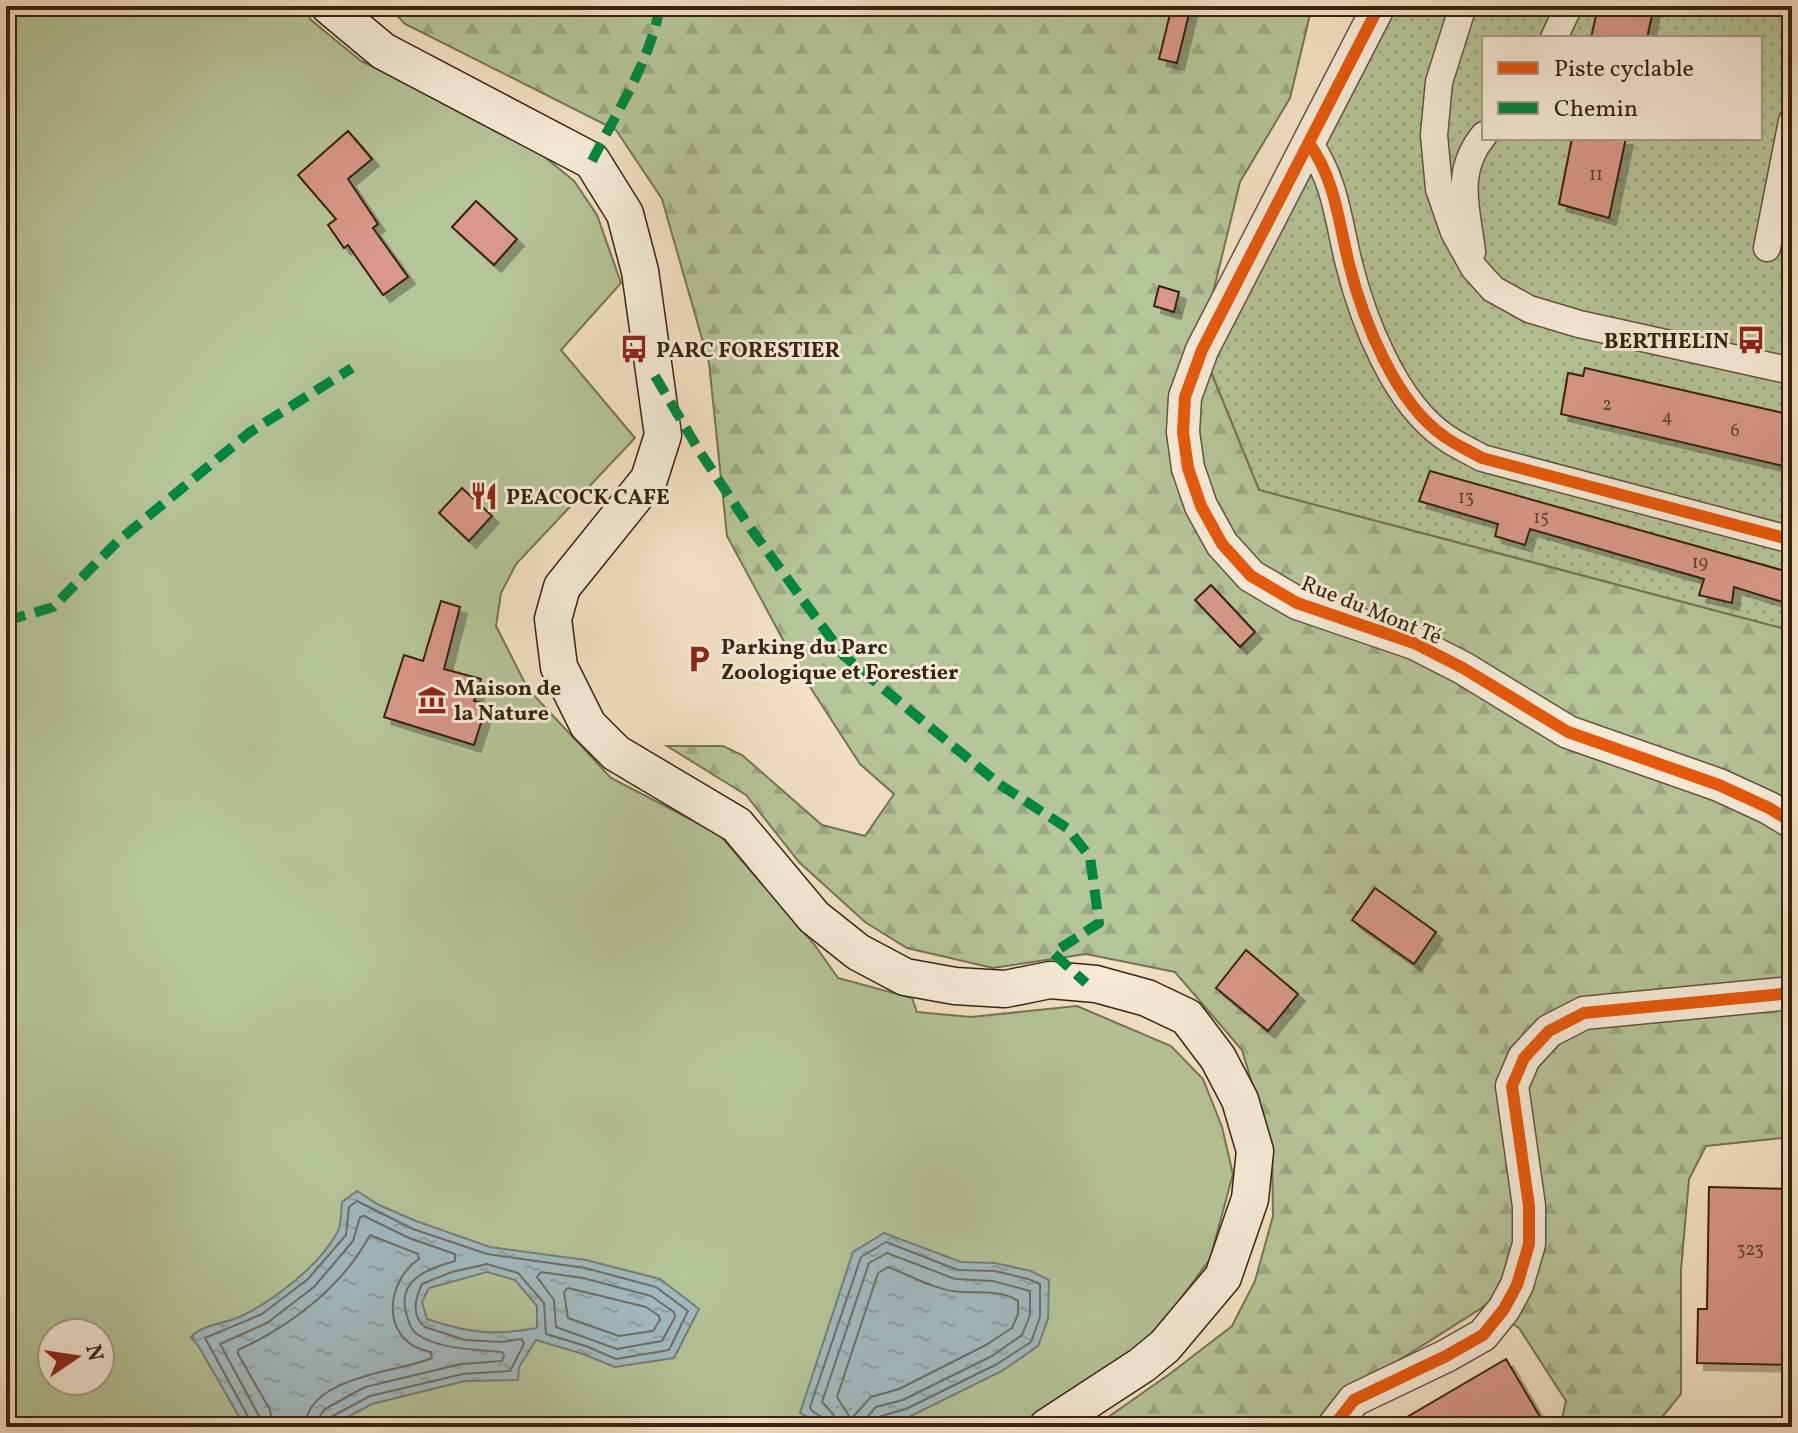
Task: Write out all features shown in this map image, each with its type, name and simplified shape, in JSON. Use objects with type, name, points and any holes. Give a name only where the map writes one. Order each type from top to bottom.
[{"type":"main road","points":[[329,6],[383,51],[592,161],[625,214],[640,271],[663,435],[649,479],[562,587],[553,619],[559,667],[588,725],[616,753],[737,825],[814,917],[858,952],[905,977],[955,986],[1005,989],[1050,980],[1096,984],[1147,998],[1187,1017],[1226,1072],[1240,1100],[1255,1151],[1250,1199],[1223,1277],[1154,1356],[1047,1427]]},
{"type":"street","name":"Rue du Mont Té","points":[[1379,6],[1202,350],[1185,397],[1183,432],[1188,468],[1201,506],[1222,544],[1251,576],[1297,603],[1414,643],[1463,668],[1568,732],[1719,785],[1792,822]]},
{"type":"street","points":[[1463,6],[1439,82],[1434,135],[1439,189],[1454,232],[1474,268],[1493,289],[1529,309],[1670,346],[1792,371]]},
{"type":"street","points":[[1555,36],[1569,6]]},
{"type":"street","points":[[1767,248],[1792,121]]},
{"type":"street","points":[[1474,268],[1463,177],[1473,147],[1482,137]]},
{"type":"street","points":[[1309,143],[1323,163],[1332,188],[1349,264],[1384,362],[1408,399],[1443,436],[1482,458],[1792,540]]},
{"type":"street","points":[[1333,1427],[1354,1400],[1483,1335],[1504,1309],[1517,1285],[1529,1244],[1529,1206],[1512,1086],[1524,1058],[1549,1031],[1584,1013],[1792,993]]},
{"type":"green space","points":[[6,6],[303,6],[311,20],[361,61],[523,139],[574,181],[597,215],[621,283],[561,350],[635,438],[516,564],[501,593],[496,626],[528,689],[611,778],[719,834],[814,944],[838,978],[912,998],[917,1012],[971,1017],[1077,1006],[1171,1046],[1203,1079],[1222,1127],[1233,1174],[1210,1259],[1148,1343],[1022,1427],[6,1427]]},
{"type":"green space","points":[[388,6],[1312,6],[1290,98],[1240,182],[1204,330],[1202,350],[1259,490],[1792,631],[1792,1137],[1706,1146],[1689,1179],[1681,1270],[1681,1394],[1654,1427],[1560,1427],[1566,1401],[1519,1328],[1485,1306],[1338,1399],[1331,1427],[1094,1427],[1232,1326],[1255,1281],[1273,1216],[1272,1150],[1242,1050],[1175,972],[1086,954],[993,968],[907,948],[865,922],[799,862],[746,795],[667,746],[723,746],[742,755],[822,825],[865,836],[894,794],[860,764],[801,673],[727,536],[709,363],[662,199],[616,130],[405,24]]},
{"type":"green space","points":[[1379,6],[1792,6],[1792,631],[1259,490],[1202,350]]},
{"type":"water","points":[[357,1191],[379,1205],[416,1221],[490,1247],[586,1260],[660,1279],[699,1309],[674,1358],[615,1367],[536,1340],[519,1367],[518,1380],[465,1381],[372,1404],[329,1427],[245,1427],[191,1337],[206,1327],[250,1311],[279,1293],[306,1270],[337,1233],[342,1202]],"holes":[[[487,1272],[515,1280],[537,1306],[537,1328],[482,1332],[427,1319],[422,1302],[429,1288]]]},
{"type":"water","points":[[884,1233],[961,1262],[995,1263],[1031,1271],[1049,1280],[1048,1319],[1038,1346],[1002,1371],[909,1417],[870,1427],[825,1427],[800,1413],[853,1252]]},
{"type":"building","points":[[1172,6],[1191,6],[1177,63],[1159,59]]},
{"type":"building","points":[[1598,6],[1654,6],[1647,36],[1591,36]]},
{"type":"building","points":[[348,131],[372,159],[348,179],[378,224],[373,228],[408,277],[383,295],[348,245],[344,248],[328,225],[336,219],[298,175]]},
{"type":"building","points":[[1572,140],[1626,140],[1609,218],[1559,204]]},
{"type":"building","points":[[476,201],[517,239],[494,265],[452,227]]},
{"type":"building","points":[[1159,286],[1179,292],[1174,312],[1154,306]]},
{"type":"building","points":[[1585,368],[1792,415],[1792,468],[1561,414],[1568,373],[1583,376]]},
{"type":"building","points":[[1430,471],[1792,573],[1792,605],[1734,587],[1732,603],[1699,595],[1704,579],[1530,529],[1525,545],[1495,536],[1498,524],[1419,501]]},
{"type":"building","points":[[462,488],[492,516],[469,541],[439,513]]},
{"type":"building","points":[[1211,585],[1255,632],[1240,647],[1195,600]]},
{"type":"building","name":"Maison de la Nature","points":[[441,601],[460,607],[444,669],[481,679],[474,701],[487,704],[474,745],[384,717],[404,655],[423,661]]},
{"type":"building","points":[[1375,888],[1436,932],[1414,964],[1352,920]]},
{"type":"building","points":[[1246,950],[1298,994],[1268,1031],[1216,988]]},
{"type":"building","points":[[1709,1187],[1792,1189],[1792,1365],[1697,1363],[1698,1309],[1707,1309]]},
{"type":"building","points":[[1506,1359],[1542,1420],[1531,1427],[1390,1427]]},
{"type":"marked path","points":[[592,161],[641,66],[660,6]]},
{"type":"marked path","points":[[6,621],[53,607],[117,542],[250,432],[352,368]]},
{"type":"marked path","points":[[655,376],[751,529],[844,656],[999,784],[1067,828],[1090,857],[1099,923],[1053,953],[1086,983]]},
{"type":"cycle path","points":[[1379,6],[1202,350],[1185,397],[1183,432],[1188,468],[1201,506],[1222,544],[1251,576],[1297,603],[1414,643],[1463,668],[1568,732],[1719,785],[1792,822]]},
{"type":"cycle path","points":[[1309,143],[1331,187],[1355,286],[1372,334],[1411,404],[1445,437],[1482,458],[1792,540]]},
{"type":"cycle path","points":[[1333,1427],[1354,1400],[1483,1335],[1504,1309],[1517,1285],[1529,1244],[1529,1206],[1512,1086],[1524,1058],[1549,1031],[1584,1013],[1792,993]]},
{"type":"place","name":"BERTHELIN","points":[[1751,340]]},
{"type":"place","name":"PARC FORESTIER","points":[[634,349]]},
{"type":"place","name":"PEACOCK CAFE","points":[[484,496]]},
{"type":"place","name":"Parking du Parc Zoologique et Forestier","points":[[699,659]]},
{"type":"place","name":"Maison de la Nature","points":[[432,700]]}]
